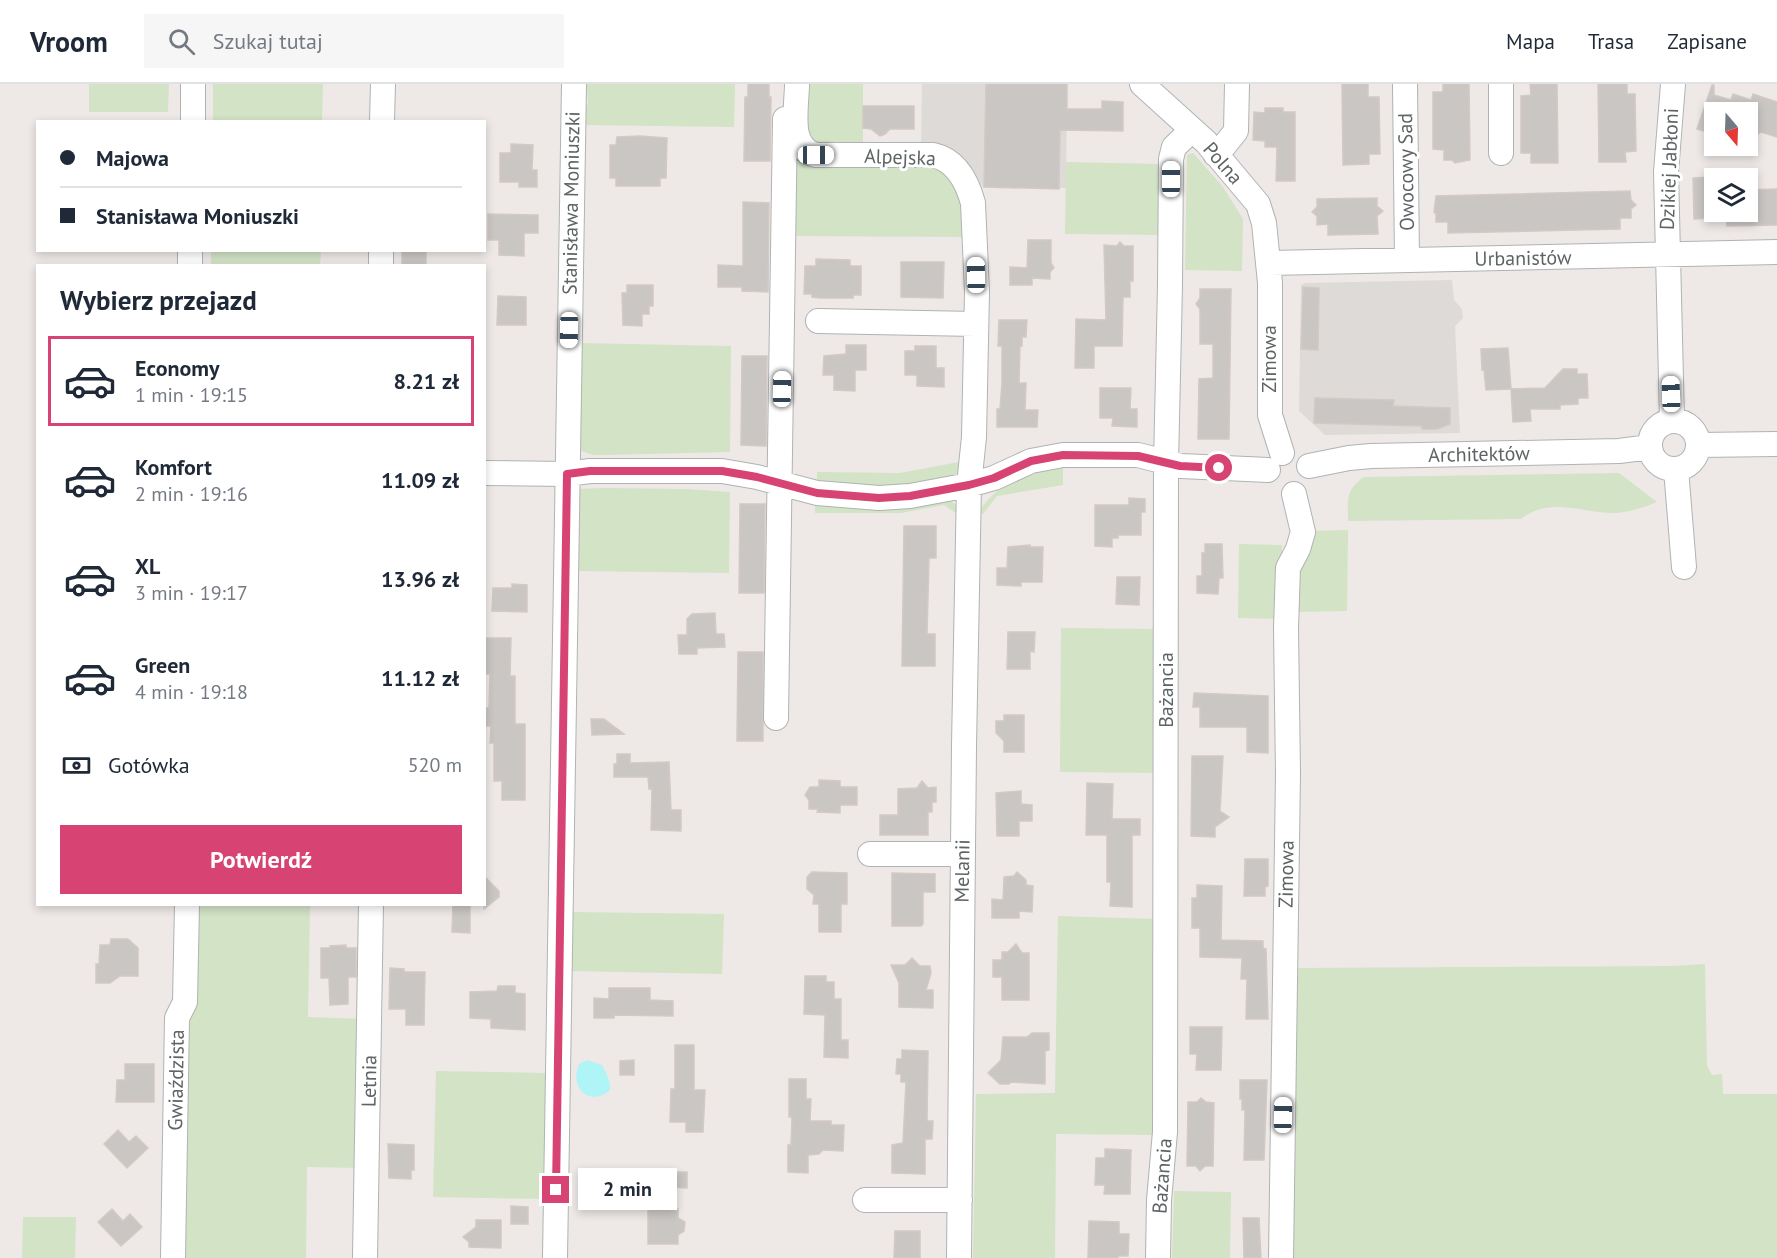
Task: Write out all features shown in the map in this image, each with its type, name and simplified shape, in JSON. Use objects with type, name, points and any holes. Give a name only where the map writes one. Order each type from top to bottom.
[{"type":"street","points":[[192,120],[193,84]]},
{"type":"street","points":[[382,120],[383,84]]},
{"type":"street","name":"Stanisława Moniuszki","points":[[555,1258],[574,84]]},
{"type":"street","points":[[776,718],[785,84]]},
{"type":"street","name":"Alpejska","points":[[797,84],[797,137],[807,153],[816,155],[933,155],[945,158],[959,172],[969,190],[973,203],[976,324],[974,437],[969,485]]},
{"type":"street","name":"Polna","points":[[1142,84],[1192,130],[1258,204],[1264,223],[1269,262]]},
{"type":"street","points":[[1215,154],[1236,131],[1237,84]]},
{"type":"street","name":"Owocowy Sad","points":[[1405,84],[1407,260]]},
{"type":"street","points":[[1501,84],[1501,153]]},
{"type":"street","name":"Dzikiej Jabłoni","points":[[1672,421],[1665,172],[1673,84]]},
{"type":"street","name":"Bażancia","points":[[1158,1258],[1159,1200],[1165,1132],[1166,464],[1171,159],[1174,147],[1192,130]]},
{"type":"street","name":"Urbanistów","points":[[1269,262],[1777,252]]},
{"type":"street","name":"Zimowa","points":[[1269,262],[1270,415],[1275,461]]},
{"type":"street","points":[[818,321],[976,324]]},
{"type":"street","points":[[1672,421],[1688,426],[1695,435],[1698,446],[1691,461],[1676,469],[1658,463],[1650,447],[1654,431],[1662,424],[1672,421]]},
{"type":"street","points":[[1698,446],[1777,444]]},
{"type":"street","name":"Architektów","points":[[1309,466],[1371,456],[1619,451],[1650,447]]},
{"type":"street","points":[[486,472],[567,474],[590,471],[722,471],[757,477],[817,493],[879,498],[910,496],[969,485],[994,478],[1031,461],[1063,455],[1138,456],[1180,466],[1275,461],[1293,452],[1300,455],[1309,466],[1310,473],[1306,487],[1294,494],[1282,494],[1273,487],[1269,482],[1275,461]]},
{"type":"street","points":[[1676,469],[1684,567]]},
{"type":"street","name":"Melanii","points":[[959,1258],[962,854],[969,485]]},
{"type":"street","name":"Zimowa","points":[[1281,1258],[1288,774],[1286,628],[1288,568],[1298,549],[1303,532],[1294,494]]},
{"type":"street","points":[[870,854],[962,854]]},
{"type":"street","name":"Gwiaździsta","points":[[173,1258],[177,1018],[185,1002],[187,906]]},
{"type":"street","name":"Letnia","points":[[365,1258],[371,906]]},
{"type":"street","points":[[865,1200],[960,1200]]},
{"type":"shaded area","points":[[922,84],[1067,84],[1066,188],[983,187],[959,160],[921,147]]},
{"type":"shaded area","points":[[1452,280],[1454,300],[1462,309],[1463,318],[1455,326],[1460,433],[1325,435],[1299,411],[1301,285],[1305,283]]},
{"type":"green space","points":[[89,84],[169,84],[168,112],[89,112]]},
{"type":"green space","points":[[213,84],[323,84],[322,120],[213,120]]},
{"type":"green space","points":[[584,84],[735,84],[734,127],[582,125],[582,109],[588,104],[587,89]]},
{"type":"green space","points":[[806,84],[863,84],[863,147],[819,146],[805,132]]},
{"type":"green space","points":[[1193,153],[1223,187],[1243,219],[1242,271],[1185,270],[1187,155]]},
{"type":"green space","points":[[790,162],[940,162],[967,201],[967,237],[789,236]]},
{"type":"green space","points":[[1066,162],[1160,164],[1164,235],[1065,234]]},
{"type":"green space","points":[[211,252],[321,252],[320,264],[211,264]]},
{"type":"green space","points":[[577,343],[731,346],[730,452],[593,455],[576,449]]},
{"type":"green space","points":[[964,461],[958,476],[875,490],[817,482],[817,472],[900,473]]},
{"type":"green space","points":[[1063,467],[1063,485],[997,496],[983,514],[979,511],[996,492],[1016,479]]},
{"type":"green space","points":[[1619,473],[1657,502],[1635,510],[1617,513],[1553,507],[1531,512],[1521,519],[1348,521],[1349,496],[1353,486],[1364,477]]},
{"type":"green space","points":[[575,489],[730,492],[729,573],[574,571]]},
{"type":"green space","points":[[949,499],[957,506],[956,513],[944,505],[901,513],[815,513],[815,505],[820,501]]},
{"type":"green space","points":[[1348,530],[1347,611],[1293,612],[1295,564],[1312,531]]},
{"type":"green space","points":[[1239,544],[1282,545],[1280,619],[1238,618]]},
{"type":"green space","points":[[1061,628],[1154,629],[1158,773],[1060,772]]},
{"type":"green space","points":[[193,906],[310,906],[308,1017],[364,1019],[362,1168],[307,1167],[306,1258],[184,1258]]},
{"type":"green space","points":[[570,912],[724,914],[722,974],[569,971]]},
{"type":"green space","points":[[1058,916],[1156,919],[1158,1135],[1056,1134],[1055,1258],[973,1258],[976,1094],[1055,1093]]},
{"type":"green space","points":[[1705,964],[1707,1066],[1712,1075],[1722,1074],[1723,1094],[1777,1094],[1777,1258],[1287,1258],[1291,968]]},
{"type":"green space","points":[[436,1071],[546,1073],[543,1199],[433,1197]]},
{"type":"green space","points":[[1174,1191],[1231,1192],[1230,1258],[1172,1258]]},
{"type":"green space","points":[[23,1217],[76,1217],[75,1258],[22,1258]]},
{"type":"water","points":[[587,1060],[602,1065],[607,1074],[610,1090],[602,1095],[588,1096],[579,1087],[577,1072],[579,1064]]},
{"type":"building","points":[[748,84],[769,84],[769,97],[771,97],[770,161],[744,161],[745,97],[748,97]]},
{"type":"building","points":[[986,84],[1067,84],[1067,109],[1102,109],[1102,101],[1123,102],[1123,131],[1060,130],[1059,189],[984,187]]},
{"type":"building","points":[[1342,84],[1368,84],[1368,97],[1379,97],[1380,154],[1369,154],[1369,164],[1343,165]]},
{"type":"building","points":[[1443,84],[1469,84],[1470,160],[1455,163],[1452,160],[1444,160],[1444,150],[1433,149],[1433,92],[1443,92]]},
{"type":"building","points":[[1530,84],[1557,84],[1558,163],[1531,163],[1531,153],[1521,153],[1521,96],[1531,95]]},
{"type":"building","points":[[1598,84],[1627,84],[1627,94],[1635,94],[1636,151],[1625,152],[1626,162],[1599,162]]},
{"type":"building","points":[[1712,85],[1714,85],[1714,95],[1731,100],[1733,94],[1751,100],[1753,94],[1777,102],[1777,137],[1761,132],[1758,134],[1758,102],[1706,102]]},
{"type":"building","points":[[863,106],[914,106],[914,129],[890,129],[880,136],[871,129],[863,128]]},
{"type":"building","points":[[1265,108],[1283,108],[1283,112],[1295,112],[1295,181],[1276,181],[1277,147],[1265,147],[1265,141],[1253,140],[1254,112],[1265,113]]},
{"type":"building","points":[[1704,108],[1704,131],[1697,129]]},
{"type":"building","points":[[617,137],[667,138],[666,178],[660,178],[660,186],[616,186],[616,178],[610,178],[610,145],[616,145]]},
{"type":"building","points":[[511,144],[533,145],[532,170],[537,170],[537,187],[519,187],[519,182],[500,182],[500,153],[511,153]]},
{"type":"building","points":[[1704,177],[1704,218],[1694,219],[1693,178]]},
{"type":"building","points":[[1777,189],[1777,225],[1727,226],[1727,222],[1758,222],[1758,190]]},
{"type":"building","points":[[1630,191],[1631,200],[1636,205],[1631,209],[1631,218],[1620,218],[1620,229],[1448,233],[1448,222],[1436,222],[1434,212],[1436,196]]},
{"type":"building","points":[[1377,198],[1377,206],[1383,211],[1377,216],[1378,234],[1328,235],[1328,224],[1317,225],[1317,216],[1312,212],[1317,207],[1317,199]]},
{"type":"building","points":[[743,202],[769,203],[768,292],[742,291],[742,287],[718,287],[718,265],[743,266]]},
{"type":"building","points":[[488,214],[538,215],[538,233],[524,233],[524,256],[499,255],[499,240],[488,240]]},
{"type":"building","points":[[1028,240],[1051,240],[1051,263],[1054,268],[1050,272],[1050,279],[1032,278],[1032,285],[1010,285],[1010,267],[1027,268]]},
{"type":"building","points":[[1120,242],[1124,246],[1133,246],[1133,281],[1130,281],[1130,297],[1123,297],[1122,346],[1094,346],[1094,368],[1075,368],[1076,319],[1106,320],[1104,245],[1117,246]]},
{"type":"building","points":[[402,252],[426,252],[426,264],[402,264]]},
{"type":"building","points":[[816,259],[850,260],[850,266],[861,266],[861,295],[853,295],[853,298],[819,298],[812,297],[812,294],[804,294],[805,266],[816,266]]},
{"type":"building","points":[[901,262],[944,262],[943,298],[901,297]]},
{"type":"building","points":[[627,285],[653,285],[653,306],[649,306],[649,314],[642,314],[642,326],[623,325],[622,293],[627,293]]},
{"type":"building","points":[[1303,287],[1319,288],[1318,350],[1301,349]]},
{"type":"building","points":[[1200,289],[1231,289],[1229,439],[1198,439],[1199,379],[1213,378],[1213,344],[1200,344],[1200,309],[1196,304],[1200,298]]},
{"type":"building","points":[[498,296],[526,297],[526,325],[497,325]]},
{"type":"building","points":[[999,320],[1027,320],[1026,337],[1022,337],[1022,346],[1020,346],[1019,383],[1026,383],[1025,410],[1038,410],[1037,427],[997,427],[997,409],[1000,409],[1002,383],[1002,346],[998,346]]},
{"type":"building","points":[[846,345],[866,345],[866,370],[855,370],[855,391],[834,390],[834,375],[823,375],[824,356],[846,354]]},
{"type":"building","points":[[915,346],[936,346],[936,368],[944,368],[944,387],[917,386],[917,375],[905,375],[905,351],[915,351]]},
{"type":"building","points":[[1508,348],[1511,389],[1486,390],[1481,349]]},
{"type":"building","points":[[742,356],[767,356],[766,446],[741,445]]},
{"type":"building","points":[[1563,369],[1577,369],[1577,374],[1587,374],[1588,398],[1578,398],[1578,404],[1560,405],[1560,409],[1530,409],[1531,421],[1513,422],[1511,389],[1545,388]]},
{"type":"building","points":[[1100,388],[1131,388],[1130,409],[1137,409],[1137,427],[1112,426],[1113,418],[1100,418]]},
{"type":"building","points":[[1315,398],[1394,400],[1393,406],[1450,408],[1450,424],[1437,429],[1422,429],[1422,426],[1314,423]]},
{"type":"building","points":[[1129,498],[1145,499],[1145,512],[1141,512],[1141,535],[1118,535],[1118,538],[1112,538],[1112,547],[1095,546],[1095,505],[1129,505]]},
{"type":"building","points":[[740,504],[765,504],[764,593],[739,593]]},
{"type":"building","points":[[904,526],[936,526],[936,558],[929,558],[927,634],[935,634],[935,666],[902,666]]},
{"type":"building","points":[[1205,544],[1222,544],[1223,578],[1219,578],[1218,594],[1197,593],[1197,576],[1202,576],[1202,553],[1205,553]]},
{"type":"building","points":[[1030,545],[1030,547],[1043,547],[1042,582],[1021,582],[1021,586],[997,585],[997,568],[1007,568],[1008,547]]},
{"type":"building","points":[[1117,577],[1140,577],[1139,605],[1116,604]]},
{"type":"building","points":[[512,584],[527,585],[527,612],[492,611],[493,588],[512,588]]},
{"type":"building","points":[[715,613],[716,634],[724,634],[725,647],[697,648],[697,654],[679,654],[678,635],[687,635],[687,619],[692,614]]},
{"type":"building","points":[[1008,632],[1035,632],[1034,652],[1030,651],[1030,669],[1007,669]]},
{"type":"building","points":[[486,638],[511,638],[510,676],[515,676],[515,724],[525,724],[525,800],[502,800],[502,781],[494,781],[494,743],[490,743],[491,726],[486,726],[490,674],[486,674]]},
{"type":"building","points":[[738,652],[763,652],[763,741],[737,741]]},
{"type":"building","points":[[1194,693],[1268,696],[1268,753],[1247,752],[1247,727],[1200,727],[1200,707],[1193,707]]},
{"type":"building","points":[[1004,715],[1024,715],[1024,752],[1004,752],[1004,741],[996,733],[996,721],[1004,721]]},
{"type":"building","points":[[591,719],[604,719],[624,734],[592,735]]},
{"type":"building","points":[[617,754],[630,754],[630,763],[669,762],[671,810],[681,810],[681,831],[651,830],[652,789],[649,789],[648,777],[614,777]]},
{"type":"building","points":[[1192,756],[1223,756],[1220,811],[1229,817],[1215,827],[1215,837],[1191,836]]},
{"type":"building","points":[[819,780],[840,781],[840,787],[857,787],[857,805],[840,805],[840,813],[817,812],[818,809],[809,809],[809,800],[805,795],[810,787],[819,787]]},
{"type":"building","points":[[922,781],[928,788],[936,787],[936,802],[932,802],[932,812],[928,812],[928,835],[880,835],[880,815],[898,815],[898,789],[917,788]]},
{"type":"building","points":[[1087,783],[1113,784],[1112,819],[1140,819],[1140,835],[1132,835],[1132,907],[1110,906],[1111,882],[1107,882],[1107,835],[1086,835]]},
{"type":"building","points":[[1021,791],[1021,804],[1032,805],[1032,821],[1019,821],[1019,836],[997,836],[996,793]]},
{"type":"building","points":[[1245,859],[1268,859],[1268,886],[1265,887],[1265,896],[1244,896]]},
{"type":"building","points":[[812,872],[847,873],[847,904],[841,904],[841,932],[819,932],[819,904],[813,904],[814,895],[807,889],[807,877]]},
{"type":"building","points":[[1017,872],[1026,880],[1026,885],[1033,886],[1032,912],[1019,911],[1019,918],[992,918],[992,899],[1003,900],[1004,877],[1014,876]]},
{"type":"building","points":[[892,873],[935,874],[935,892],[923,892],[923,924],[921,926],[892,926]]},
{"type":"building","points":[[486,878],[499,891],[499,897],[484,909],[486,906]]},
{"type":"building","points":[[1197,885],[1222,886],[1221,940],[1263,941],[1263,948],[1266,949],[1268,1019],[1246,1019],[1247,979],[1241,979],[1242,958],[1200,957],[1200,928],[1192,928],[1192,898],[1197,898]]},
{"type":"building","points":[[453,906],[470,906],[470,933],[452,932]]},
{"type":"building","points":[[111,939],[128,939],[138,948],[138,976],[120,976],[110,983],[96,983],[96,964],[99,964],[100,945],[110,945]]},
{"type":"building","points":[[1016,944],[1022,953],[1029,953],[1029,1000],[1002,1000],[1002,977],[993,977],[993,960],[1002,960],[1002,952],[1008,952]]},
{"type":"building","points":[[346,945],[346,948],[356,948],[356,977],[348,977],[348,1004],[330,1005],[329,978],[321,978],[321,948]]},
{"type":"building","points":[[912,958],[920,966],[930,966],[931,973],[926,990],[933,990],[933,1008],[899,1007],[899,983],[891,965],[905,965]]},
{"type":"building","points":[[390,968],[404,969],[404,972],[425,972],[424,1025],[406,1025],[406,1009],[389,1009]]},
{"type":"building","points":[[805,976],[826,976],[826,982],[834,982],[834,999],[841,999],[841,1040],[848,1040],[848,1058],[824,1057],[825,1015],[804,1014]]},
{"type":"building","points":[[498,986],[515,986],[515,993],[525,994],[525,1030],[491,1028],[491,1019],[470,1018],[470,992],[497,991]]},
{"type":"building","points":[[609,988],[650,988],[650,1000],[673,1001],[673,1016],[614,1015],[614,1018],[594,1018],[594,998],[609,999]]},
{"type":"building","points":[[1190,1027],[1222,1027],[1221,1070],[1196,1070],[1197,1054],[1190,1054]]},
{"type":"building","points":[[1032,1033],[1049,1033],[1049,1050],[1045,1051],[1045,1084],[1011,1082],[1000,1084],[988,1073],[1001,1060],[1003,1037],[1027,1037]]},
{"type":"building","points":[[675,1045],[694,1045],[694,1090],[705,1090],[703,1132],[686,1132],[686,1122],[670,1122],[671,1089],[675,1089]]},
{"type":"building","points":[[902,1050],[928,1051],[927,1121],[933,1121],[932,1139],[925,1139],[925,1174],[892,1173],[892,1145],[903,1143],[906,1082],[901,1082],[901,1074],[896,1074],[897,1059],[902,1059]]},
{"type":"building","points":[[634,1060],[634,1075],[620,1075],[620,1061]]},
{"type":"building","points":[[125,1064],[154,1064],[154,1102],[116,1102],[117,1080],[125,1080]]},
{"type":"building","points":[[789,1079],[806,1079],[806,1099],[811,1099],[810,1121],[831,1121],[831,1125],[844,1125],[843,1151],[823,1150],[819,1154],[808,1155],[808,1173],[788,1172],[788,1145],[791,1145],[792,1117],[789,1117]]},
{"type":"building","points":[[1240,1080],[1267,1080],[1264,1160],[1244,1160],[1245,1110],[1242,1110],[1242,1099],[1240,1099]]},
{"type":"building","points":[[1201,1098],[1206,1102],[1214,1103],[1213,1166],[1205,1166],[1200,1171],[1196,1166],[1187,1166],[1188,1102],[1197,1102]]},
{"type":"building","points":[[118,1130],[129,1142],[136,1136],[148,1148],[127,1168],[104,1144]]},
{"type":"building","points":[[388,1144],[414,1145],[414,1170],[411,1170],[411,1179],[389,1178]]},
{"type":"building","points":[[1105,1149],[1131,1150],[1130,1194],[1104,1194],[1105,1185],[1095,1185],[1096,1158],[1105,1158]]},
{"type":"building","points":[[669,1172],[687,1172],[687,1188],[669,1187]]},
{"type":"building","points":[[511,1206],[528,1207],[528,1224],[511,1224]]},
{"type":"building","points":[[112,1209],[123,1221],[130,1214],[142,1227],[121,1246],[98,1222]]},
{"type":"building","points":[[648,1209],[678,1209],[678,1218],[685,1222],[684,1231],[678,1235],[678,1244],[648,1244]]},
{"type":"building","points":[[1243,1218],[1259,1218],[1261,1258],[1244,1258]]},
{"type":"building","points":[[476,1220],[501,1220],[501,1248],[469,1247],[469,1242],[463,1237],[476,1227]]},
{"type":"building","points":[[1089,1221],[1119,1222],[1119,1234],[1129,1234],[1128,1256],[1088,1258]]},
{"type":"building","points":[[895,1231],[920,1231],[920,1258],[894,1258]]},
{"type":"route","points":[[556,1190],[567,474],[590,471],[722,471],[757,477],[817,493],[879,498],[934,493],[969,485],[994,478],[1031,461],[1063,455],[1127,455],[1180,466],[1219,468]]}]
